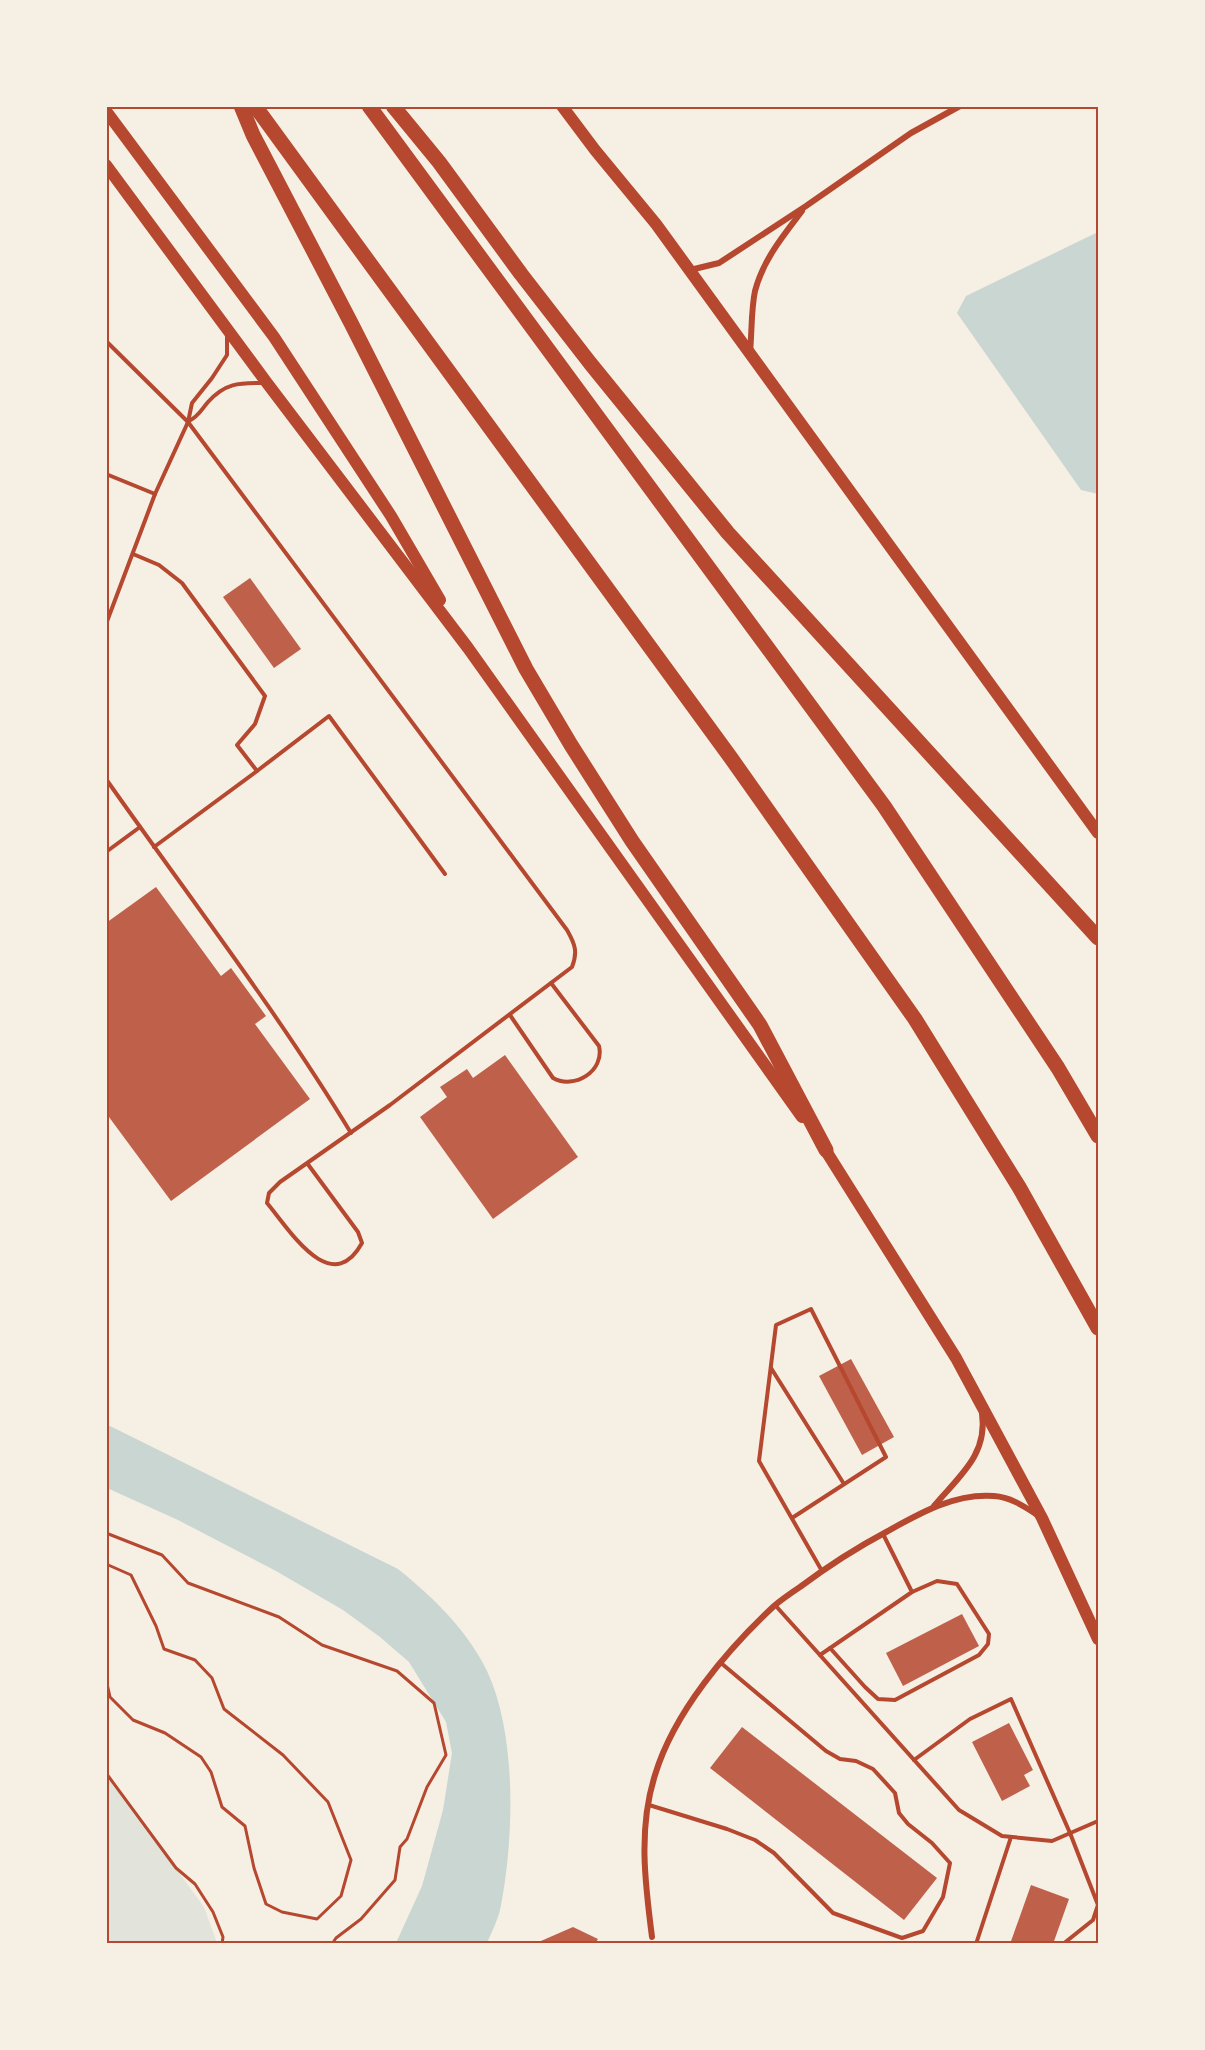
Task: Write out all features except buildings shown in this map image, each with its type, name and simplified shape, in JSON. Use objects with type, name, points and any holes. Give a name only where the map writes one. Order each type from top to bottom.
[{"type":"highway","points":[[241,106],[253,135],[526,669],[632,841],[760,1026],[826,1150]]},
{"type":"highway","points":[[255,106],[731,758],[915,1018],[1019,1187],[1098,1328]]},
{"type":"highway","points":[[369,106],[884,806],[1058,1068],[1098,1136]]},
{"type":"highway","points":[[393,106],[439,162],[590,363],[728,533],[1098,938]]},
{"type":"main road","points":[[562,106],[690,270],[1098,833]]},
{"type":"main road","points":[[106,111],[274,337],[391,516],[468,648]]},
{"type":"main road","points":[[106,165],[267,383],[468,648],[826,1150],[956,1358],[1042,1518],[1098,1639]]},
{"type":"street","points":[[690,270],[719,263],[911,133],[960,106]]},
{"type":"street","points":[[750,352],[755,292],[764,268],[776,246],[806,206]]},
{"type":"street","points":[[934,1506],[974,1461],[984,1430],[980,1403]]},
{"type":"street","points":[[652,1937],[645,1881],[644,1829],[655,1775],[676,1726],[721,1662],[775,1605],[840,1558],[934,1506],[994,1496],[1016,1501],[1042,1518]]},
{"type":"lane","points":[[106,624],[155,494],[188,422],[192,403],[227,355],[227,329]]},
{"type":"lane","points":[[106,341],[188,422],[567,930],[575,944],[576,957],[572,967],[351,1133],[307,1163],[280,1182],[269,1193],[267,1203],[308,1254],[324,1263],[339,1265],[346,1263],[362,1244],[358,1232],[307,1163]]},
{"type":"lane","points":[[188,422],[199,416],[207,403],[222,388],[242,383],[267,383]]},
{"type":"lane","points":[[106,474],[155,494]]},
{"type":"lane","points":[[133,554],[159,565],[182,583],[265,696],[255,724],[237,745],[257,771]]},
{"type":"lane","points":[[154,847],[329,716],[445,874]]},
{"type":"lane","points":[[106,779],[268,1005],[351,1133]]},
{"type":"lane","points":[[106,852],[140,827]]},
{"type":"lane","points":[[510,1015],[553,1078],[560,1082],[575,1082],[588,1075],[601,1054],[599,1046],[551,984]]},
{"type":"lane","points":[[792,1518],[886,1457],[811,1308],[776,1325],[759,1461],[822,1571]]},
{"type":"lane","points":[[771,1367],[844,1484]]},
{"type":"lane","points":[[883,1534],[912,1592]]},
{"type":"lane","points":[[820,1655],[830,1648],[912,1592],[937,1581],[957,1584],[989,1634],[988,1644],[979,1655],[895,1700],[878,1699],[864,1687],[830,1648]]},
{"type":"lane","points":[[775,1605],[959,1810],[1002,1836],[1052,1841],[1098,1821]]},
{"type":"lane","points":[[649,1805],[727,1828],[755,1840],[774,1852],[834,1913],[902,1938],[923,1931],[943,1897],[950,1863],[899,1813],[895,1793],[886,1782],[873,1769],[856,1761],[840,1759],[826,1751],[721,1662]]},
{"type":"lane","points":[[914,1760],[970,1719],[1011,1699],[1070,1833],[1098,1905],[1093,1920],[1063,1944]]},
{"type":"lane","points":[[976,1944],[1011,1837]]},
{"type":"lane","points":[[647,1944],[652,1937]]},
{"type":"path","points":[[106,1533],[162,1555],[188,1583],[279,1617],[322,1645],[397,1671],[435,1703],[446,1755],[427,1787],[407,1839],[400,1847],[395,1880],[361,1919],[336,1938],[332,1944]]},
{"type":"path","points":[[106,1564],[131,1575],[156,1626],[164,1649],[195,1660],[212,1678],[224,1709],[283,1755],[328,1802],[351,1860],[341,1896],[317,1919],[282,1912],[266,1904],[254,1868],[246,1826],[222,1807],[211,1772],[201,1757],[165,1733],[133,1720],[110,1697],[106,1679]]},
{"type":"path","points":[[106,1773],[176,1868],[195,1884],[213,1912],[223,1937],[222,1944]]},
{"type":"shaded area","points":[[1098,232],[1098,494],[1081,490],[957,313],[966,296]]},
{"type":"shaded area","points":[[106,1424],[398,1569],[437,1603],[470,1642],[487,1671],[497,1697],[504,1725],[510,1786],[509,1849],[505,1878],[499,1915],[487,1943],[396,1943],[422,1886],[443,1810],[452,1753],[446,1722],[409,1662],[343,1610],[276,1571],[178,1520],[107,1488]]},
{"type":"shaded area","points":[[106,1773],[204,1907],[217,1943],[107,1943]]}]
